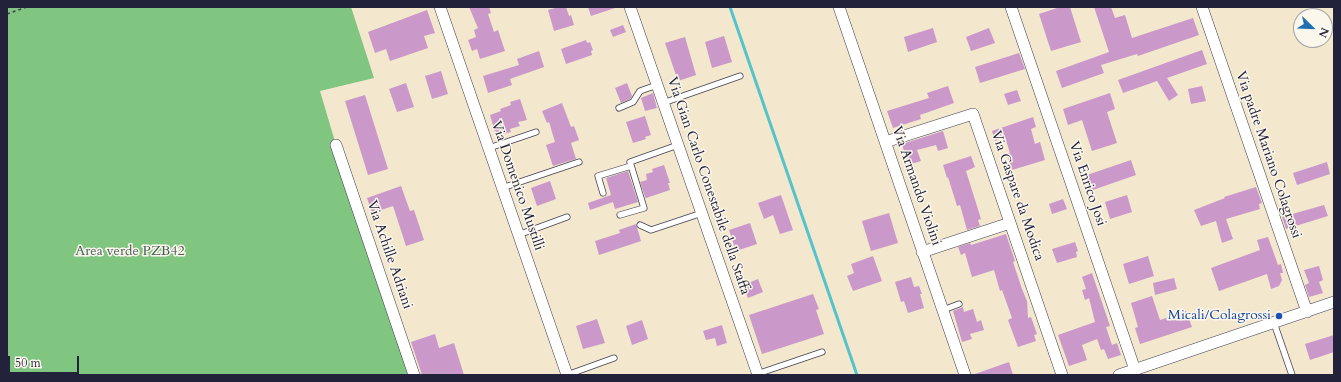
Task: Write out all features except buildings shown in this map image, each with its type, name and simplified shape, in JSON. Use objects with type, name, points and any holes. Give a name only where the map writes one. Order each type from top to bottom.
[{"type":"street","name":"Via Domenico Mustilli","points":[[440,7],[567,375]]},
{"type":"street","name":"Via Gian Carlo Conestabile della Staffa","points":[[630,7],[757,374]]},
{"type":"street","name":"Via Armando Violini","points":[[839,7],[965,375]]},
{"type":"street","name":"Via Enrico Josi","points":[[1011,7],[1134,370]]},
{"type":"street","name":"Via padre Mariano Colagrossi","points":[[1202,7],[1307,312]]},
{"type":"street","name":"Via Gaspare da Modica","points":[[885,142],[973,114],[1062,375]]},
{"type":"street","name":"Via Achille Adriani","points":[[336,145],[414,375]]},
{"type":"street","points":[[922,252],[1010,223]]},
{"type":"street","points":[[1119,375],[1334,302]]},
{"type":"lane","points":[[663,103],[740,76]]},
{"type":"lane","points":[[619,108],[633,102],[640,91],[657,85]]},
{"type":"lane","points":[[489,148],[536,132]]},
{"type":"lane","points":[[620,215],[644,208],[630,162],[678,146]]},
{"type":"lane","points":[[502,188],[579,162]]},
{"type":"lane","points":[[603,193],[598,176],[631,166]]},
{"type":"lane","points":[[640,225],[651,230],[702,214]]},
{"type":"lane","points":[[518,235],[568,217]]},
{"type":"lane","points":[[942,310],[960,304]]},
{"type":"lane","points":[[1274,323],[1292,375]]},
{"type":"lane","points":[[757,374],[822,352]]},
{"type":"lane","points":[[567,375],[614,358]]},
{"type":"path","points":[[7,14],[27,7]]},
{"type":"green space","name":"Area verde PZB42","points":[[7,7],[351,7],[374,78],[320,91],[336,145],[414,375],[7,375]]},
{"type":"waterway","points":[[730,7],[857,375]]},
{"type":"place","name":"Micali/Colagrossi","points":[[1279,316]]}]
